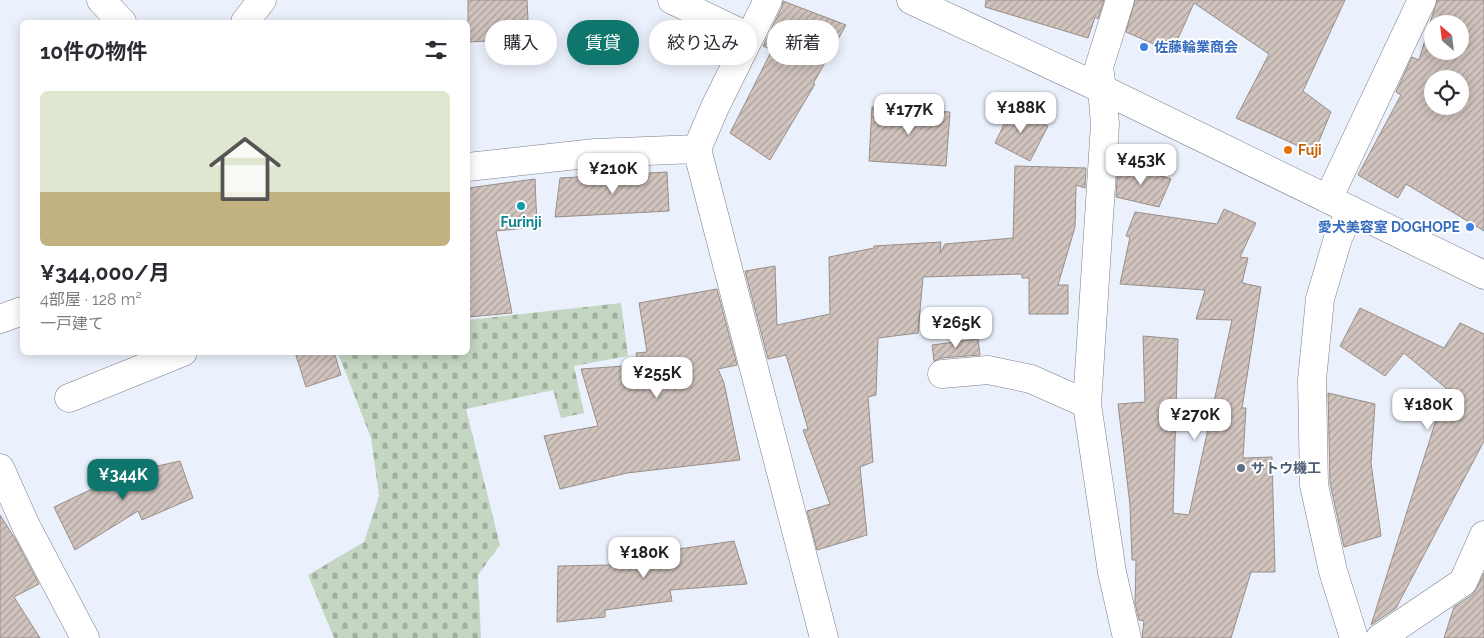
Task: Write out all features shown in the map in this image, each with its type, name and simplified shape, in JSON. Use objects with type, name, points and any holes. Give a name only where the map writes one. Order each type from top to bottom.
[{"type":"street","points":[[101,0],[120,20]]},
{"type":"street","points":[[247,20],[262,0]]},
{"type":"street","points":[[672,0],[714,20]]},
{"type":"street","points":[[757,21],[768,0]]},
{"type":"street","points":[[911,0],[1102,89],[1484,275]]},
{"type":"street","points":[[1120,0],[1099,67],[1104,124],[1087,404],[1112,572],[1127,638]]},
{"type":"street","points":[[1354,638],[1333,571],[1314,485],[1312,380],[1320,299],[1338,238],[1339,205],[1422,0]]},
{"type":"street","points":[[735,65],[697,149],[824,638]]},
{"type":"street","points":[[470,167],[595,153],[697,149]]},
{"type":"street","points":[[0,319],[20,312]]},
{"type":"street","points":[[69,398],[176,355]]},
{"type":"street","points":[[942,374],[988,370],[1032,379],[1087,404]]},
{"type":"street","points":[[0,468],[26,526],[85,638]]},
{"type":"street","points":[[1380,638],[1463,582],[1484,535]]},
{"type":"green space","points":[[621,303],[628,356],[574,366],[584,413],[561,418],[553,390],[466,409],[500,545],[478,575],[481,638],[334,638],[308,575],[364,542],[379,496],[371,438],[339,355],[470,355],[470,320]]},
{"type":"building","points":[[468,0],[527,0],[528,20],[485,20],[485,41],[470,42],[470,20],[468,20]]},
{"type":"building","points":[[986,0],[1104,0],[1098,19],[1095,17],[1088,38],[985,7]]},
{"type":"building","points":[[1135,0],[1345,0],[1303,91],[1331,112],[1314,153],[1236,118],[1269,54],[1194,3],[1172,52],[1126,32]]},
{"type":"building","points":[[1437,0],[1484,0],[1484,231],[1406,184],[1398,198],[1358,175],[1401,95],[1396,92],[1412,57],[1419,60],[1424,43],[1424,60],[1469,60],[1469,15],[1432,15]]},
{"type":"building","points":[[783,1],[833,20],[776,20]]},
{"type":"building","points":[[839,22],[846,25],[839,38]]},
{"type":"building","points":[[767,38],[767,48],[763,46]]},
{"type":"building","points":[[767,60],[767,65],[824,65],[813,84],[815,84],[770,160],[730,133]]},
{"type":"building","points":[[872,107],[950,112],[946,166],[869,161]]},
{"type":"building","points":[[1012,108],[1048,126],[1030,161],[995,143]]},
{"type":"building","points":[[1118,163],[1171,179],[1159,207],[1116,197]]},
{"type":"building","points":[[1015,166],[1086,168],[1085,188],[1076,185],[1075,227],[1058,285],[1068,285],[1068,314],[1029,314],[1029,278],[1022,278],[1022,274],[923,277],[918,333],[878,338],[876,395],[868,397],[873,462],[860,467],[867,535],[817,550],[807,511],[830,504],[803,430],[808,429],[786,355],[768,359],[745,271],[775,266],[777,325],[830,314],[829,257],[874,248],[874,246],[941,242],[940,253],[945,244],[1013,238]]},
{"type":"building","points":[[667,172],[669,211],[555,217],[560,178]]},
{"type":"building","points":[[535,179],[537,227],[496,231],[512,313],[470,317],[470,188]]},
{"type":"building","points":[[1224,209],[1256,223],[1240,257],[1248,258],[1242,283],[1261,287],[1242,408],[1246,408],[1243,458],[1272,457],[1275,572],[1251,572],[1231,638],[1142,638],[1144,621],[1139,620],[1135,603],[1136,560],[1132,560],[1130,505],[1118,404],[1145,402],[1143,336],[1178,339],[1173,513],[1189,515],[1232,320],[1196,319],[1205,290],[1120,284],[1130,237],[1126,236],[1135,212],[1217,224]]},
{"type":"building","points":[[717,289],[737,365],[718,369],[724,383],[740,460],[627,473],[560,489],[544,436],[598,426],[581,369],[639,365],[636,353],[647,352],[639,303]]},
{"type":"building","points":[[1360,308],[1444,348],[1460,323],[1484,334],[1484,441],[1396,608],[1371,625],[1437,417],[1454,421],[1439,412],[1447,389],[1404,353],[1385,376],[1340,346]]},
{"type":"building","points":[[978,339],[980,355],[941,358],[934,361],[932,345]]},
{"type":"building","points":[[296,355],[335,355],[341,375],[306,387]]},
{"type":"building","points":[[1328,393],[1375,404],[1371,463],[1381,536],[1344,547],[1330,483]]},
{"type":"building","points":[[180,461],[193,498],[142,520],[138,511],[75,550],[54,507],[126,473]]},
{"type":"building","points":[[0,515],[16,540],[39,584],[14,597],[40,638],[0,638]]},
{"type":"building","points":[[734,541],[747,584],[670,590],[672,601],[605,610],[605,617],[557,622],[558,566],[611,565],[610,559]]},
{"type":"building","points":[[1484,573],[1484,638],[1444,638],[1454,607],[1472,595]]},
{"type":"place","name":"佐藤輪業商会","points":[[1144,47]]},
{"type":"place","name":"Fuji","points":[[1288,150]]},
{"type":"place","name":"Furinji","points":[[521,206]]},
{"type":"place","name":"愛犬美容室 DOGHOPE","points":[[1470,227]]},
{"type":"place","name":"サトウ機工","points":[[1241,468]]}]
